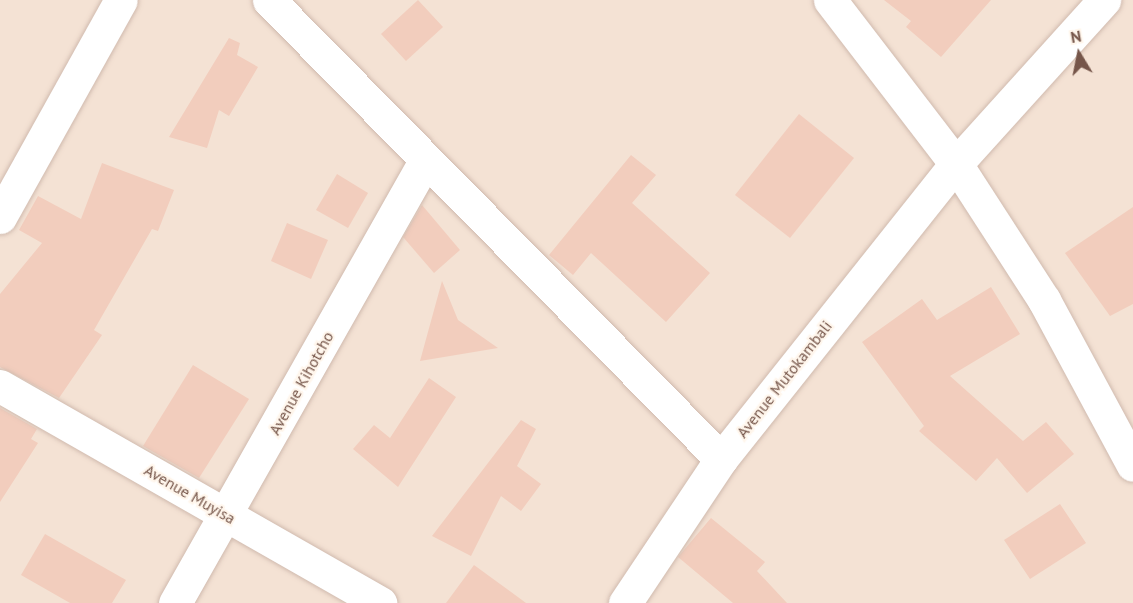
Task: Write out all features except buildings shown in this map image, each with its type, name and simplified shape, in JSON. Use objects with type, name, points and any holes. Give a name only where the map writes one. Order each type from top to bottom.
[{"type":"street","points":[[0,217],[121,0]]},
{"type":"street","points":[[269,0],[425,161],[721,459]]},
{"type":"street","points":[[830,0],[956,164],[1044,300],[1133,465]]},
{"type":"street","name":"Avenue Mutokambali","points":[[625,603],[721,459],[956,164],[1104,0]]},
{"type":"street","name":"Avenue Kihotcho","points":[[175,603],[228,516],[425,161]]},
{"type":"street","name":"Avenue Muyisa","points":[[0,386],[381,603]]},
{"type":"shaded area","points":[[0,0],[1133,0],[1133,603],[0,603]]}]
